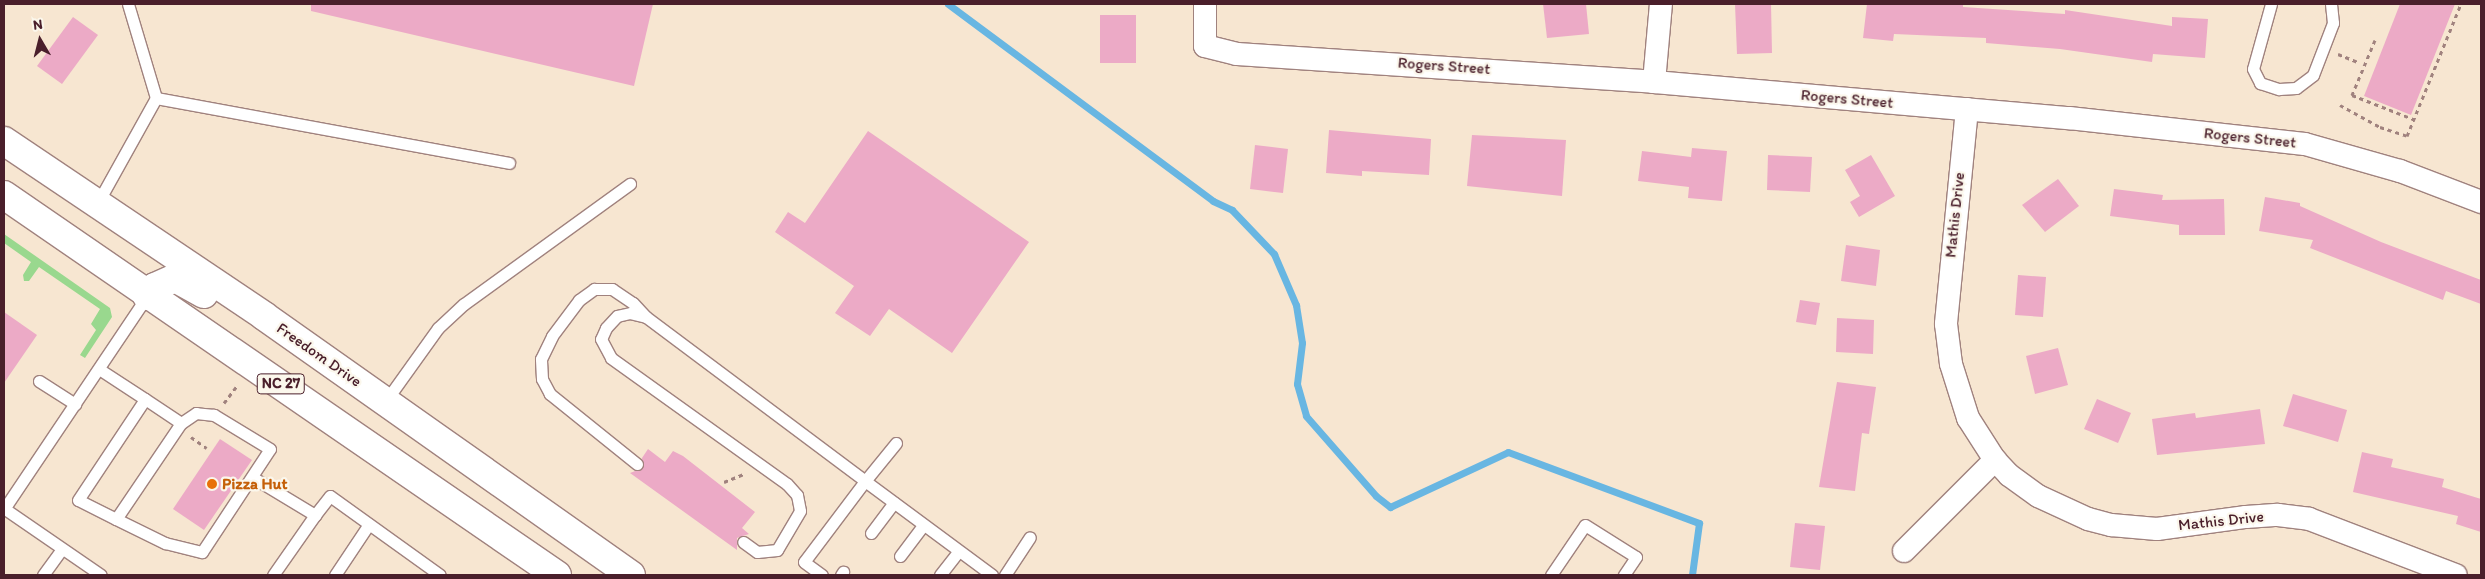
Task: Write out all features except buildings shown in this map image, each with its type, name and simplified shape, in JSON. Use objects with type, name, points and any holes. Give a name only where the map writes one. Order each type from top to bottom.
[{"type":"main road","name":"Freedom Drive","points":[[4,141],[96,206],[264,316],[631,575]]},
{"type":"main road","name":"NC 27","points":[[4,195],[545,572]]},
{"type":"main road","points":[[147,296],[155,287],[175,278],[227,306],[264,316]]},
{"type":"street","name":"Rogers Street","points":[[1205,4],[1205,46],[1237,54],[1654,82],[1967,109],[2304,144],[2400,171],[2481,202]]},
{"type":"street","points":[[1654,82],[1661,4]]},
{"type":"street","name":"Mathis Drive","points":[[1967,109],[1946,324],[1955,384],[1976,434],[1995,460],[2038,496],[2088,519],[2110,525],[2157,529],[2246,517],[2278,515],[2309,519],[2456,575]]},
{"type":"street","points":[[1904,550],[1995,460]]},
{"type":"lane","points":[[96,206],[156,98],[128,4]]},
{"type":"lane","points":[[2271,4],[2253,69],[2260,83],[2279,89],[2296,88],[2313,75],[2333,23],[2331,4]]},
{"type":"lane","points":[[156,98],[509,163]]},
{"type":"lane","points":[[385,402],[438,328],[464,304],[630,184]]},
{"type":"lane","points":[[637,464],[550,394],[542,379],[541,359],[552,336],[579,300],[594,289],[612,289],[958,552],[992,575]]},
{"type":"lane","points":[[101,575],[4,509],[147,296]]},
{"type":"lane","points":[[646,316],[630,313],[617,316],[606,328],[601,339],[611,358],[787,484],[797,495],[800,511],[777,550],[757,552],[743,542]]},
{"type":"lane","points":[[99,369],[181,423]]},
{"type":"lane","points":[[39,381],[75,404]]},
{"type":"lane","points":[[116,519],[181,423],[196,413],[214,415],[270,449],[202,552],[165,543],[116,519],[78,500],[145,399]]},
{"type":"lane","points":[[822,575],[804,562],[896,443]]},
{"type":"lane","points":[[252,477],[315,515]]},
{"type":"lane","points":[[272,575],[330,496],[440,575]]},
{"type":"lane","points":[[871,533],[894,503]]},
{"type":"lane","points":[[335,575],[369,524]]},
{"type":"lane","points":[[900,556],[923,525]]},
{"type":"lane","points":[[1551,575],[1585,525],[1636,557],[1624,575]]},
{"type":"lane","points":[[1005,575],[1030,537]]},
{"type":"lane","points":[[43,575],[62,549]]},
{"type":"lane","points":[[940,575],[958,552]]},
{"type":"path","points":[[2340,105],[2380,127],[2407,136],[2460,4]]},
{"type":"path","points":[[2376,40],[2352,95],[2413,119]]},
{"type":"path","points":[[222,405],[237,386]]},
{"type":"green space","points":[[4,234],[110,308],[112,317],[85,358],[80,355],[96,330],[91,324],[100,309],[39,267],[29,281],[24,281],[23,275],[31,262],[4,243]]},
{"type":"waterway","points":[[948,4],[1213,201],[1232,210],[1274,254],[1296,305],[1302,343],[1297,384],[1306,416],[1376,496],[1390,507],[1508,452],[1699,523],[1692,575]]},
{"type":"place","name":"Pizza Hut","points":[[212,484]]}]
